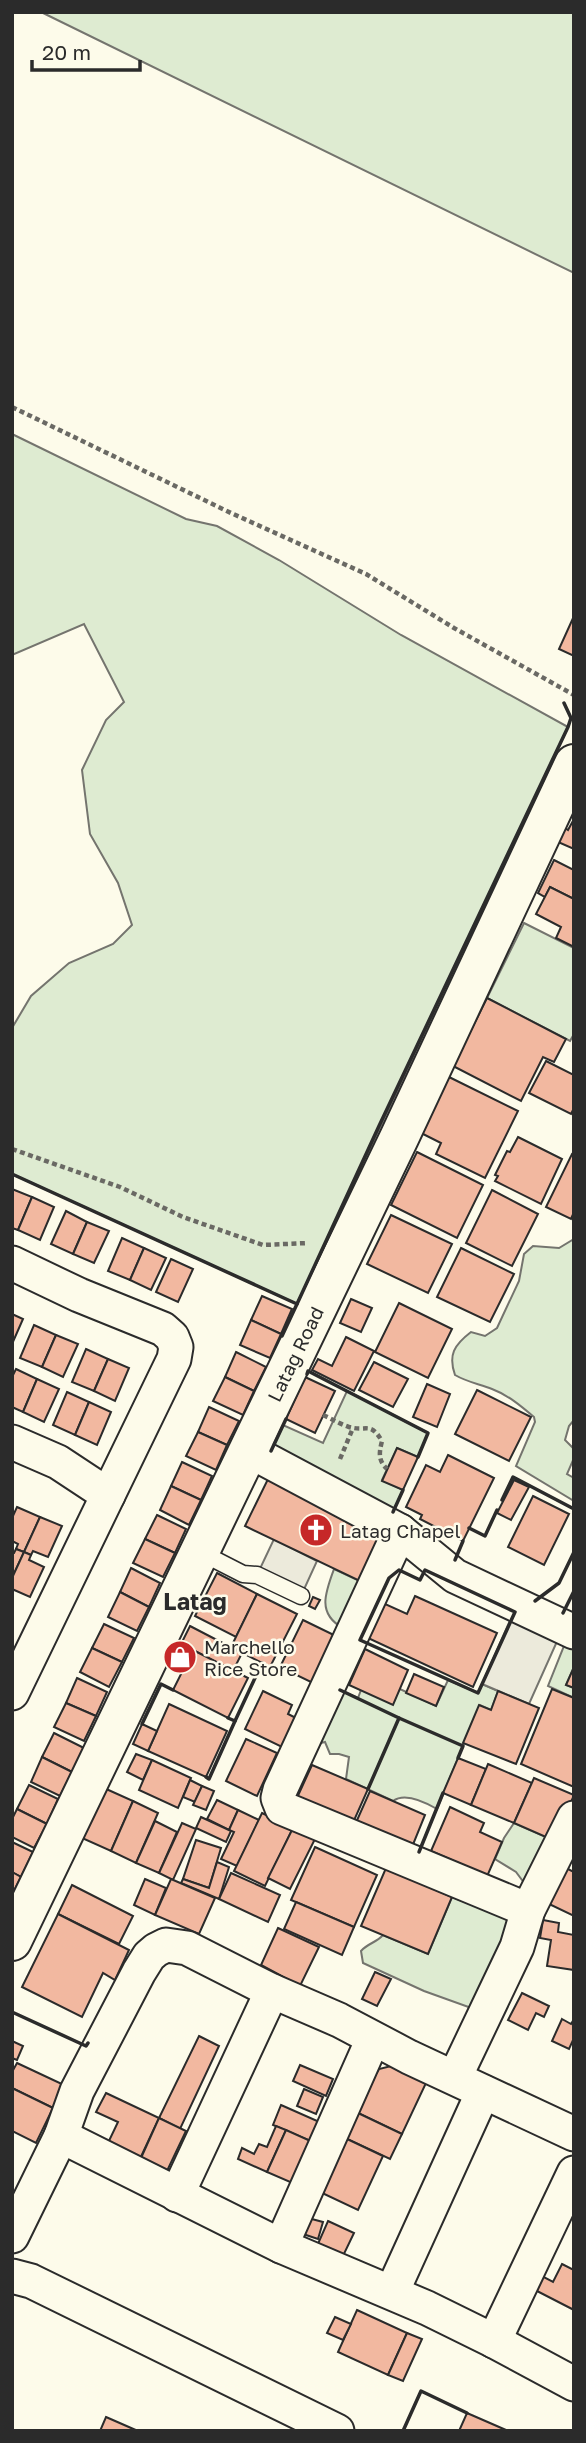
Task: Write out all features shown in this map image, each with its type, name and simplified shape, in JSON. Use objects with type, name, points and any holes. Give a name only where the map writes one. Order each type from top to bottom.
[{"type":"street","name":"Latag Road","points":[[12,1941],[343,1256],[574,764]]},
{"type":"street","points":[[12,1263],[79,1295],[163,1329],[172,1337],[176,1347],[174,1359],[108,1495],[25,1633],[12,1693]]},
{"type":"street","points":[[12,1442],[58,1462],[108,1495]]},
{"type":"street","points":[[248,1450],[400,1531],[455,1576],[574,1632]]},
{"type":"street","points":[[400,1531],[278,1798],[282,1808],[528,1910]]},
{"type":"street","points":[[393,2292],[469,2084],[528,1910],[574,1818]]},
{"type":"street","points":[[12,2236],[61,2136],[77,2091],[139,1972],[149,1956],[166,1945],[187,1948],[574,2134]]},
{"type":"street","points":[[177,2196],[272,1991]]},
{"type":"street","points":[[281,2246],[373,2039]]},
{"type":"street","points":[[61,2136],[281,2246],[336,2271],[393,2292],[574,2384]]},
{"type":"street","points":[[494,2341],[574,2173]]},
{"type":"street","points":[[18,2274],[337,2431]]},
{"type":"lane","points":[[200,1552],[243,1574],[257,1575],[301,1596]]},
{"type":"path","points":[[12,407],[231,513],[366,574],[454,628],[574,695]]},
{"type":"path","points":[[12,1149],[120,1186],[183,1217],[263,1245],[306,1243],[343,1256]]},
{"type":"path","points":[[323,1415],[353,1428],[368,1426],[376,1431],[382,1441],[379,1455],[381,1463],[387,1469]]},
{"type":"path","points":[[339,1461],[353,1428]]},
{"type":"green space","points":[[41,12],[574,12],[574,273]]},
{"type":"green space","points":[[12,434],[186,519],[217,526],[279,560],[401,635],[568,727],[297,1304],[12,1174],[12,1028],[31,996],[69,963],[113,944],[132,925],[118,883],[90,834],[82,770],[106,720],[124,702],[84,624],[12,655]]},
{"type":"green space","points":[[524,923],[574,948],[574,1034],[570,1041],[487,998]]},
{"type":"green space","points":[[574,1239],[574,1420],[565,1440],[574,1449],[574,1458],[567,1474],[574,1478],[574,1501],[516,1466],[535,1422],[534,1417],[503,1394],[455,1375],[452,1362],[460,1341],[471,1332],[485,1336],[497,1328],[519,1281],[524,1254],[533,1246],[559,1248]]},
{"type":"green space","points":[[347,1391],[428,1433],[418,1457],[397,1448],[382,1480],[403,1490],[393,1512],[270,1454],[283,1425],[323,1443]]},
{"type":"green space","points":[[334,1569],[364,1583],[343,1628],[326,1610],[326,1595]]},
{"type":"green space","points":[[571,1641],[574,1643],[574,1667],[566,1685],[574,1688],[574,1698],[548,1686],[564,1646]]},
{"type":"green space","points":[[448,1680],[478,1693],[482,1684],[498,1691],[491,1710],[480,1705],[437,1809],[409,1798],[393,1801],[346,1779],[349,1757],[330,1754],[325,1742],[312,1754],[335,1688],[358,1698],[361,1690],[400,1689],[436,1706]]},
{"type":"green space","points":[[514,1823],[555,1841],[525,1884],[516,1872],[495,1859]]},
{"type":"green space","points":[[452,1897],[511,1920],[474,2009],[424,1991],[363,1963],[361,1951],[383,1935],[428,1954]]},
{"type":"shaded area","points":[[274,1539],[317,1561],[301,1596],[257,1575]]},
{"type":"shaded area","points":[[512,1616],[559,1637],[529,1704],[482,1684]]},
{"type":"building","points":[[574,616],[574,656],[559,649]]},
{"type":"building","points":[[574,819],[574,849],[558,842],[565,828],[568,830]]},
{"type":"building","points":[[554,860],[574,870],[574,899],[550,887],[545,897],[538,893]]},
{"type":"building","points":[[550,887],[574,899],[574,947],[556,938],[561,927],[536,914]]},
{"type":"building","points":[[487,998],[566,1039],[554,1062],[543,1057],[521,1101],[453,1066]]},
{"type":"building","points":[[546,1061],[574,1075],[574,1108],[571,1114],[529,1093]]},
{"type":"building","points":[[449,1077],[518,1111],[485,1178],[436,1154],[441,1143],[421,1133]]},
{"type":"building","points":[[518,1137],[562,1159],[541,1204],[495,1181],[498,1176],[495,1175],[507,1151],[510,1152]]},
{"type":"building","points":[[417,1152],[483,1185],[457,1238],[391,1205]]},
{"type":"building","points":[[572,1154],[574,1212],[571,1219],[546,1207]]},
{"type":"building","points":[[12,1189],[32,1197],[18,1230],[12,1228]]},
{"type":"building","points":[[492,1190],[538,1214],[512,1266],[466,1243]]},
{"type":"building","points":[[32,1197],[54,1207],[40,1240],[18,1230]]},
{"type":"building","points":[[66,1211],[87,1222],[73,1254],[51,1244]]},
{"type":"building","points":[[391,1215],[452,1244],[428,1293],[367,1264]]},
{"type":"building","points":[[87,1222],[109,1231],[94,1263],[73,1254]]},
{"type":"building","points":[[122,1238],[144,1248],[130,1280],[108,1271]]},
{"type":"building","points":[[144,1248],[166,1258],[151,1290],[130,1280]]},
{"type":"building","points":[[461,1248],[514,1274],[490,1322],[437,1297]]},
{"type":"building","points":[[171,1259],[193,1269],[178,1302],[156,1292]]},
{"type":"building","points":[[262,1296],[292,1309],[281,1334],[251,1320]]},
{"type":"building","points":[[351,1299],[372,1308],[361,1332],[340,1323]]},
{"type":"building","points":[[399,1303],[452,1329],[428,1378],[375,1352]]},
{"type":"building","points":[[12,1314],[23,1319],[12,1344]]},
{"type":"building","points":[[251,1320],[281,1334],[270,1358],[240,1345]]},
{"type":"building","points":[[34,1325],[56,1335],[42,1367],[20,1358]]},
{"type":"building","points":[[56,1335],[78,1344],[63,1377],[42,1367]]},
{"type":"building","points":[[346,1337],[374,1351],[354,1391],[312,1370],[318,1359],[332,1366]]},
{"type":"building","points":[[86,1349],[108,1359],[94,1391],[72,1382]]},
{"type":"building","points":[[236,1352],[266,1367],[254,1391],[225,1377]]},
{"type":"building","points":[[108,1359],[129,1368],[115,1401],[94,1391]]},
{"type":"building","points":[[374,1362],[408,1379],[393,1407],[359,1390]]},
{"type":"building","points":[[16,1369],[37,1379],[23,1412],[12,1407],[12,1377]]},
{"type":"building","points":[[225,1377],[254,1391],[243,1415],[213,1401]]},
{"type":"building","points":[[305,1377],[335,1391],[315,1433],[286,1419]]},
{"type":"building","points":[[37,1379],[59,1389],[44,1422],[23,1412]]},
{"type":"building","points":[[427,1384],[450,1394],[437,1427],[413,1417]]},
{"type":"building","points":[[477,1390],[531,1417],[509,1461],[455,1434]]},
{"type":"building","points":[[67,1392],[89,1402],[75,1435],[53,1425]]},
{"type":"building","points":[[89,1402],[111,1412],[97,1445],[75,1435]]},
{"type":"building","points":[[209,1407],[239,1421],[227,1445],[198,1432]]},
{"type":"building","points":[[198,1432],[227,1445],[216,1470],[186,1456]]},
{"type":"building","points":[[397,1448],[418,1457],[403,1490],[382,1481]]},
{"type":"building","points":[[448,1455],[494,1478],[463,1541],[420,1519],[422,1515],[406,1507],[426,1465],[440,1472]]},
{"type":"building","points":[[182,1462],[212,1476],[201,1500],[171,1486]]},
{"type":"building","name":"Latag Chapel","points":[[269,1477],[387,1535],[364,1583],[245,1526]]},
{"type":"building","points":[[514,1480],[529,1487],[511,1520],[497,1513]]},
{"type":"building","points":[[171,1486],[201,1500],[189,1525],[160,1510]]},
{"type":"building","points":[[533,1496],[569,1514],[544,1565],[508,1547]]},
{"type":"building","points":[[17,1507],[40,1517],[24,1552],[16,1549],[18,1544],[12,1541],[12,1518]]},
{"type":"building","points":[[157,1515],[186,1529],[175,1553],[145,1539]]},
{"type":"building","points":[[40,1517],[62,1526],[48,1557],[33,1551],[31,1555],[24,1552]]},
{"type":"building","points":[[145,1539],[175,1553],[163,1577],[133,1563]]},
{"type":"building","points":[[16,1549],[24,1552],[12,1578],[12,1553]]},
{"type":"building","points":[[24,1552],[31,1555],[29,1560],[44,1567],[30,1597],[12,1589],[12,1578]]},
{"type":"building","points":[[131,1568],[160,1583],[149,1607],[120,1592]]},
{"type":"building","points":[[217,1573],[257,1594],[236,1637],[195,1616]]},
{"type":"building","points":[[120,1592],[149,1607],[137,1631],[108,1617]]},
{"type":"building","points":[[257,1594],[297,1614],[270,1667],[231,1647]]},
{"type":"building","points":[[415,1596],[497,1633],[473,1687],[368,1638],[383,1603],[407,1614]]},
{"type":"building","points":[[313,1597],[320,1600],[315,1609],[309,1606]]},
{"type":"building","points":[[303,1620],[340,1638],[317,1685],[280,1667]]},
{"type":"building","points":[[104,1624],[134,1638],[122,1662],[92,1648]]},
{"type":"building","points":[[190,1626],[242,1653],[233,1671],[181,1644]]},
{"type":"building","points":[[181,1644],[193,1650],[183,1672],[170,1666]]},
{"type":"building","points":[[92,1648],[122,1662],[109,1687],[80,1672]]},
{"type":"building","points":[[365,1649],[408,1670],[393,1705],[349,1685]]},
{"type":"building","points":[[193,1650],[248,1678],[228,1718],[173,1690]]},
{"type":"building","points":[[574,1667],[574,1688],[566,1685]]},
{"type":"building","points":[[414,1674],[444,1687],[436,1706],[406,1693]]},
{"type":"building","points":[[77,1678],[107,1692],[96,1716],[66,1703]]},
{"type":"building","points":[[552,1689],[574,1698],[574,1787],[521,1764]]},
{"type":"building","points":[[263,1691],[292,1705],[288,1714],[296,1718],[282,1747],[245,1729]]},
{"type":"building","points":[[498,1691],[539,1708],[516,1764],[463,1743],[479,1705],[491,1710]]},
{"type":"building","points":[[66,1703],[96,1716],[84,1741],[54,1727]]},
{"type":"building","points":[[169,1704],[227,1731],[206,1777],[148,1751]]},
{"type":"building","points":[[142,1724],[157,1731],[148,1751],[133,1744]]},
{"type":"building","points":[[54,1733],[84,1748],[72,1772],[42,1757]]},
{"type":"building","points":[[246,1739],[277,1753],[257,1796],[226,1781]]},
{"type":"building","points":[[136,1754],[152,1760],[143,1780],[127,1772]]},
{"type":"building","points":[[42,1757],[72,1772],[60,1796],[31,1782]]},
{"type":"building","points":[[458,1758],[486,1769],[471,1805],[443,1793]]},
{"type":"building","points":[[152,1760],[191,1778],[178,1808],[139,1790]]},
{"type":"building","points":[[488,1764],[532,1783],[514,1823],[471,1805]]},
{"type":"building","points":[[312,1765],[368,1789],[352,1825],[296,1800]]},
{"type":"building","points":[[534,1778],[574,1795],[555,1841],[514,1823]]},
{"type":"building","points":[[190,1780],[202,1786],[195,1802],[183,1797]]},
{"type":"building","points":[[29,1785],[58,1799],[47,1824],[17,1809]]},
{"type":"building","points":[[202,1786],[214,1791],[206,1810],[193,1805]]},
{"type":"building","points":[[104,1788],[133,1801],[111,1851],[82,1838]]},
{"type":"building","points":[[370,1791],[425,1815],[410,1852],[354,1827]]},
{"type":"building","points":[[217,1800],[238,1810],[229,1830],[207,1819]]},
{"type":"building","points":[[133,1801],[158,1813],[136,1863],[111,1851]]},
{"type":"building","points":[[450,1807],[484,1823],[480,1832],[502,1842],[485,1881],[459,1869],[461,1864],[431,1851]]},
{"type":"building","points":[[17,1809],[47,1824],[34,1848],[12,1837],[12,1819]]},
{"type":"building","points":[[238,1810],[259,1820],[237,1866],[221,1859],[234,1832],[229,1830]]},
{"type":"building","points":[[262,1813],[293,1828],[265,1886],[234,1871]]},
{"type":"building","points":[[201,1817],[231,1831],[226,1842],[196,1828]]},
{"type":"building","points":[[155,1821],[177,1832],[159,1873],[136,1863]]},
{"type":"building","points":[[182,1823],[196,1829],[173,1880],[159,1873]]},
{"type":"building","points":[[293,1828],[315,1839],[290,1889],[268,1878]]},
{"type":"building","points":[[196,1840],[221,1848],[209,1888],[183,1879]]},
{"type":"building","points":[[12,1842],[33,1852],[21,1877],[12,1872]]},
{"type":"building","points":[[315,1847],[377,1875],[354,1927],[291,1900]]},
{"type":"building","points":[[217,1862],[229,1867],[219,1899],[181,1883],[183,1879],[209,1888]]},
{"type":"building","points":[[564,1867],[574,1872],[574,1916],[547,1903]]},
{"type":"building","points":[[386,1868],[452,1897],[428,1954],[361,1926]]},
{"type":"building","points":[[12,1872],[21,1877],[12,1895]]},
{"type":"building","points":[[231,1873],[280,1895],[268,1922],[219,1899]]},
{"type":"building","points":[[145,1879],[166,1888],[155,1915],[134,1905]]},
{"type":"building","points":[[171,1879],[215,1898],[199,1934],[155,1915]]},
{"type":"building","points":[[72,1885],[133,1916],[119,1944],[58,1914]]},
{"type":"building","points":[[296,1902],[354,1927],[342,1955],[284,1929]]},
{"type":"building","points":[[58,1914],[129,1950],[115,1980],[103,1973],[82,2017],[22,1987]]},
{"type":"building","points":[[543,1920],[559,1923],[558,1932],[574,1935],[574,1970],[547,1966],[551,1940],[540,1938]]},
{"type":"building","points":[[278,1928],[319,1947],[300,1986],[261,1965]]},
{"type":"building","points":[[375,1972],[391,1979],[377,2006],[362,1999]]},
{"type":"building","points":[[522,1993],[549,2006],[544,2017],[536,2013],[528,2030],[508,2020]]},
{"type":"building","points":[[562,2019],[571,2024],[574,2019],[574,2038],[569,2049],[552,2041]]},
{"type":"building","points":[[199,2036],[219,2046],[180,2129],[159,2118]]},
{"type":"building","points":[[12,2041],[23,2046],[17,2060],[12,2058]]},
{"type":"building","points":[[17,2063],[64,2085],[53,2108],[12,2088],[12,2072]]},
{"type":"building","points":[[300,2065],[333,2079],[326,2096],[293,2081]]},
{"type":"building","points":[[391,2066],[426,2083],[402,2134],[358,2113],[379,2069]]},
{"type":"building","points":[[12,2088],[53,2108],[36,2143],[12,2131]]},
{"type":"building","points":[[304,2089],[323,2097],[316,2114],[297,2106]]},
{"type":"building","points":[[106,2093],[159,2118],[139,2161],[107,2145],[118,2122],[96,2112]]},
{"type":"building","points":[[281,2105],[324,2124],[315,2143],[273,2125]]},
{"type":"building","points":[[358,2113],[402,2134],[390,2159],[345,2138]]},
{"type":"building","points":[[159,2118],[186,2131],[167,2171],[141,2158]]},
{"type":"building","points":[[276,2126],[286,2130],[267,2172],[238,2159],[242,2148],[254,2154],[259,2144],[267,2147]]},
{"type":"building","points":[[286,2130],[315,2143],[297,2185],[267,2172]]},
{"type":"building","points":[[345,2138],[383,2156],[358,2210],[320,2192]]},
{"type":"building","points":[[308,2218],[323,2222],[318,2239],[303,2234]]},
{"type":"building","points":[[328,2221],[354,2233],[342,2258],[317,2246]]},
{"type":"building","points":[[562,2264],[574,2270],[574,2310],[535,2290],[542,2276],[553,2282]]},
{"type":"building","points":[[357,2310],[407,2333],[388,2375],[338,2352]]},
{"type":"building","points":[[335,2317],[351,2324],[343,2340],[327,2333]]},
{"type":"building","points":[[407,2333],[422,2339],[403,2381],[388,2375]]},
{"type":"building","points":[[467,2413],[506,2430],[506,2431],[459,2431]]},
{"type":"building","points":[[106,2417],[138,2431],[100,2431]]},
{"type":"wall","points":[[297,1304],[568,727],[571,718],[564,703]]},
{"type":"wall","points":[[12,1174],[297,1304],[282,1336]]},
{"type":"wall","points":[[307,1374],[308,1371],[428,1433],[418,1457]]},
{"type":"wall","points":[[271,1451],[286,1419]]},
{"type":"wall","points":[[502,1500],[513,1477],[574,1509]]},
{"type":"wall","points":[[393,1512],[403,1490]]},
{"type":"wall","points":[[469,1528],[485,1536],[497,1510]]},
{"type":"wall","points":[[455,1560],[463,1541]]},
{"type":"wall","points":[[535,1601],[559,1583],[574,1552]]},
{"type":"wall","points":[[399,1570],[420,1580],[425,1570],[515,1612],[478,1693],[360,1640],[389,1578],[399,1570]]},
{"type":"wall","points":[[563,1613],[574,1591]]},
{"type":"wall","points":[[228,1718],[235,1721],[262,1663]]},
{"type":"wall","points":[[142,1724],[161,1684],[173,1690]]},
{"type":"wall","points":[[340,1690],[399,1718],[368,1789]]},
{"type":"wall","points":[[399,1718],[463,1746],[458,1758]]},
{"type":"wall","points":[[206,1777],[209,1779],[235,1721]]},
{"type":"wall","points":[[419,1852],[443,1793]]},
{"type":"wall","points":[[12,2012],[86,2046],[88,2043]]},
{"type":"wall","points":[[403,2431],[421,2391],[467,2413]]},
{"type":"place","name":"Latag Chapel","points":[[316,1530]]},
{"type":"place","name":"Marchello Rice Store","points":[[180,1657]]},
{"type":"district","name":"Latag","points":[[195,1601]]}]
